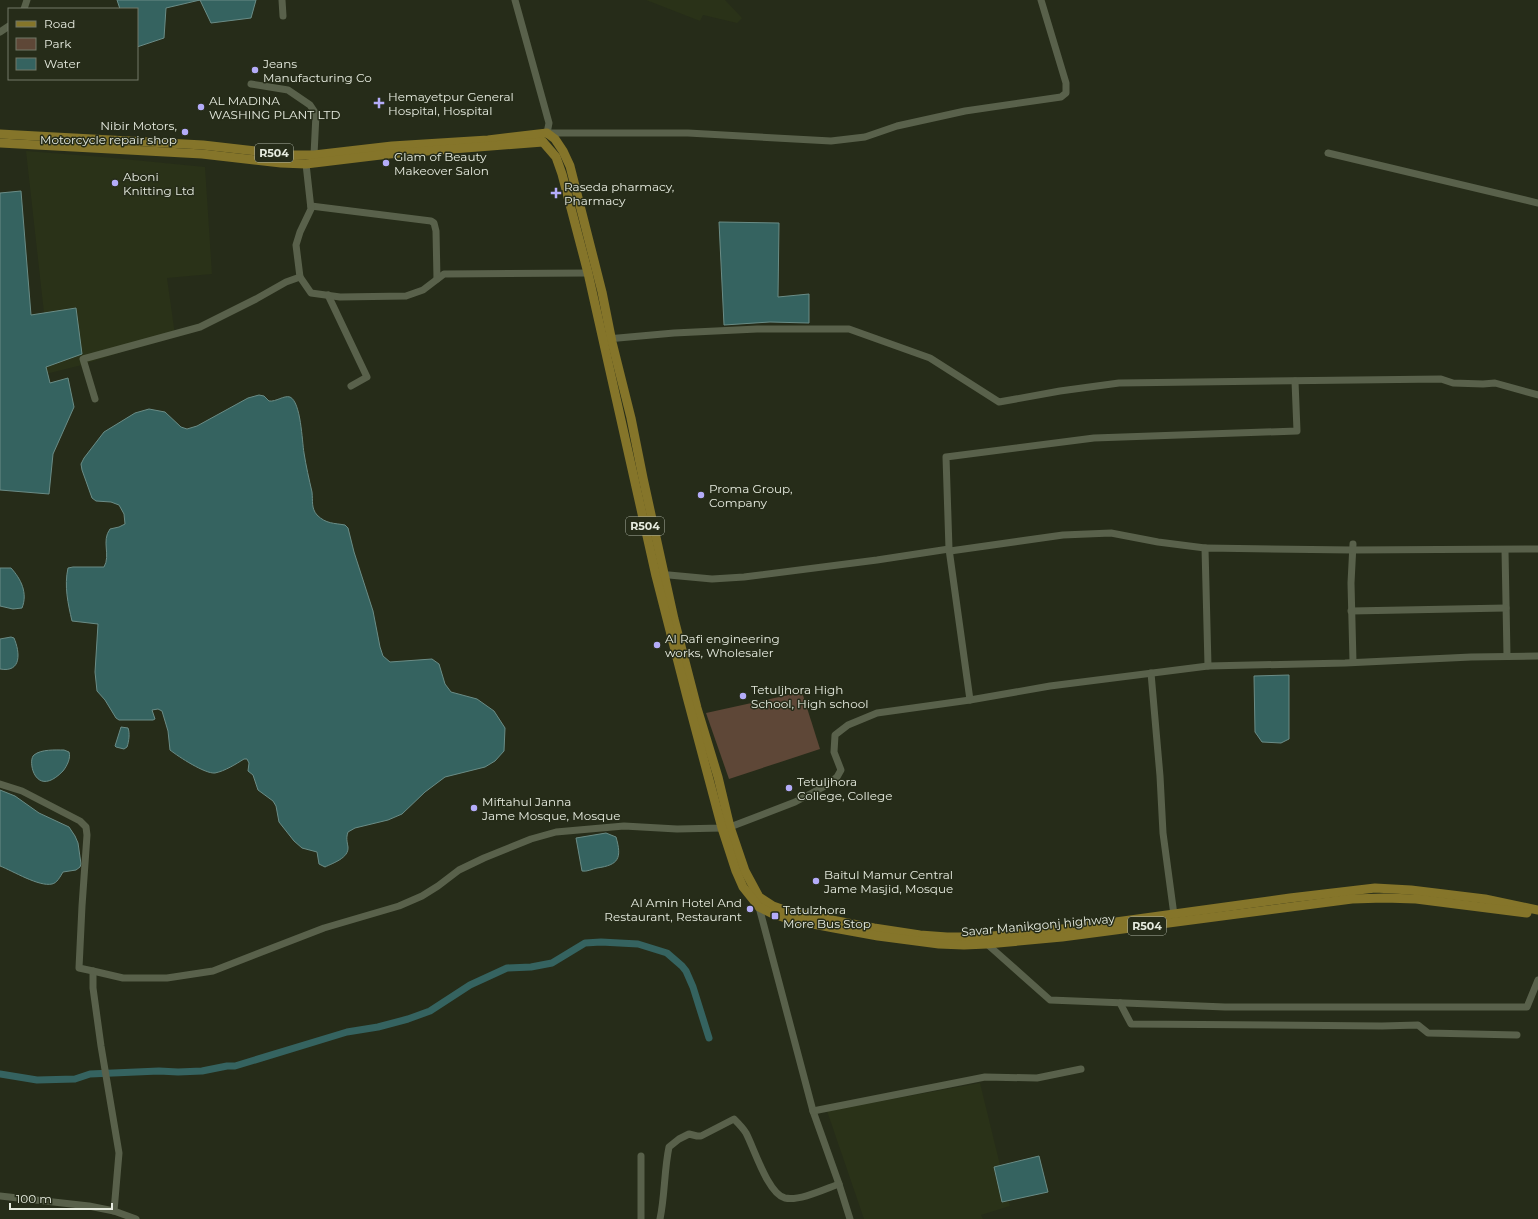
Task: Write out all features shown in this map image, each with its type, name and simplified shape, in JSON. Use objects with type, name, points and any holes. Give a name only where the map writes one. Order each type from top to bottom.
[{"type":"main road","name":"R504","points":[[0,134],[290,155],[314,155],[392,146],[550,136]]},
{"type":"main road","name":"R504","points":[[0,143],[202,149],[281,163],[306,164],[550,136]]},
{"type":"main road","name":"R504","points":[[550,136],[562,174],[607,339],[686,697],[726,828],[736,871],[743,887],[758,907]]},
{"type":"main road","name":"R504","points":[[550,136],[563,151],[570,166],[602,292],[607,339]]},
{"type":"main road","name":"R504","points":[[726,828],[745,871],[759,897],[774,906],[798,914],[920,935],[982,937],[1026,934],[1375,888],[1411,890],[1485,899],[1538,910]]},
{"type":"main road","name":"Savar Manikgonj highway","points":[[758,907],[792,920],[878,936],[939,944],[987,944],[1062,937],[1352,899],[1416,899],[1538,914]]},
{"type":"street","points":[[282,0],[283,16]]},
{"type":"street","points":[[515,0],[549,123],[550,136],[688,133],[831,141],[865,138],[897,126],[964,112],[1061,97],[1066,93],[1066,83],[1041,0]]},
{"type":"street","points":[[251,84],[288,90],[310,105],[316,114],[314,155]]},
{"type":"street","points":[[1328,153],[1538,203]]},
{"type":"street","points":[[306,164],[311,209],[300,232],[296,245],[300,277],[311,292],[340,297],[406,296],[423,290],[444,274],[588,273]]},
{"type":"street","points":[[310,206],[431,221],[434,223],[436,231],[437,279]]},
{"type":"street","points":[[96,399],[83,359],[200,327],[286,282],[300,277]]},
{"type":"street","points":[[328,295],[367,377],[351,386]]},
{"type":"street","points":[[607,339],[674,333],[758,329],[849,329],[930,358],[999,402],[1060,391],[1119,383],[1441,379],[1453,383],[1495,383],[1538,395]]},
{"type":"street","points":[[970,700],[950,550],[946,458],[1094,438],[1297,431],[1294,381]]},
{"type":"street","points":[[660,575],[712,579],[877,560],[1063,535],[1111,533],[1158,542],[1205,548],[1353,547],[1505,550],[1538,549]]},
{"type":"street","points":[[1353,547],[1351,583],[1353,662]]},
{"type":"street","points":[[1205,548],[1208,666]]},
{"type":"street","points":[[1505,550],[1507,656]]},
{"type":"street","points":[[1351,611],[1506,608]]},
{"type":"street","points":[[0,784],[22,792],[80,821],[86,827],[87,836],[79,968],[123,978],[167,978],[213,971],[324,928],[399,906],[422,896],[459,870],[484,858],[531,839],[556,832],[624,826],[677,829],[726,828],[795,802],[827,785],[837,777],[841,770],[834,752],[835,735],[848,725],[877,713],[970,700],[1050,686],[1208,666],[1538,656]]},
{"type":"street","points":[[1151,673],[1162,833],[1174,915]]},
{"type":"street","points":[[759,897],[758,907],[813,1111],[850,1219]]},
{"type":"street","points":[[987,944],[1050,1000],[1225,1007],[1527,1007],[1538,980]]},
{"type":"street","points":[[94,971],[93,988],[119,1153],[114,1211]]},
{"type":"street","points":[[1120,1003],[1131,1024],[1418,1025],[1428,1033],[1517,1034]]},
{"type":"street","points":[[813,1111],[985,1077],[1037,1078],[1081,1069]]},
{"type":"street","points":[[660,1219],[663,1206],[664,1183],[669,1147],[689,1134],[701,1136],[734,1119],[745,1131],[765,1173],[778,1194],[786,1198],[796,1197],[811,1194],[839,1184]]},
{"type":"street","points":[[641,1156],[641,1219]]},
{"type":"street","points":[[0,1196],[89,1206],[114,1211],[136,1219]]},
{"type":"shaded area","points":[[646,0],[725,0],[742,18],[737,23],[703,15],[700,21]]},
{"type":"shaded area","points":[[26,151],[205,167],[212,274],[167,278],[175,335],[78,366],[34,377],[15,315],[44,313]]},
{"type":"shaded area","points":[[980,1083],[1010,1206],[981,1215],[983,1219],[864,1219],[827,1111]]},
{"type":"green space","points":[[802,692],[820,749],[729,779],[706,713]]},
{"type":"water","points":[[117,0],[200,0],[166,8],[164,38],[138,47],[138,8],[120,8]]},
{"type":"water","points":[[200,0],[256,0],[251,18],[211,23]]},
{"type":"water","points":[[21,191],[31,315],[76,308],[82,354],[46,367],[50,383],[68,378],[74,407],[53,454],[49,494],[0,490],[0,193]]},
{"type":"water","points":[[719,222],[779,223],[778,297],[809,294],[809,323],[770,322],[724,325]]},
{"type":"water","points":[[259,395],[264,396],[269,401],[290,397],[294,400],[297,406],[314,510],[317,515],[324,520],[330,523],[345,525],[348,528],[373,611],[383,656],[390,662],[432,659],[439,664],[445,684],[451,692],[477,699],[494,711],[505,728],[504,751],[495,761],[485,767],[445,777],[425,792],[402,814],[388,820],[355,828],[348,832],[348,851],[340,860],[325,867],[319,864],[317,852],[302,848],[294,841],[279,822],[276,806],[273,801],[258,790],[253,775],[248,771],[249,763],[247,759],[244,759],[223,771],[211,773],[179,757],[170,750],[168,731],[162,711],[158,709],[152,710],[155,719],[153,720],[119,720],[116,718],[105,700],[97,691],[95,672],[98,624],[72,621],[66,588],[68,568],[104,567],[107,558],[107,534],[110,529],[125,524],[124,514],[119,505],[111,502],[96,501],[92,498],[82,470],[81,464],[84,458],[104,432],[135,413],[149,409],[165,412],[181,427],[187,429],[197,426],[248,398]]},
{"type":"water","points":[[0,568],[11,568],[18,577],[24,592],[24,602],[22,608],[13,609],[0,606]]},
{"type":"water","points":[[11,637],[14,638],[16,644],[18,660],[16,665],[12,668],[0,669],[0,639]]},
{"type":"water","points":[[1289,675],[1289,739],[1281,743],[1262,742],[1255,732],[1254,676]]},
{"type":"water","points":[[121,727],[128,728],[129,732],[128,745],[124,749],[115,746]]},
{"type":"water","points":[[64,750],[69,752],[69,759],[63,771],[53,779],[46,781],[40,780],[35,776],[32,764],[32,758],[34,755],[44,751]]},
{"type":"water","points":[[0,790],[15,796],[39,813],[69,827],[78,843],[81,864],[80,867],[76,870],[63,872],[58,880],[52,884],[47,884],[33,881],[0,866]]},
{"type":"water","points":[[606,833],[616,837],[619,850],[617,859],[610,865],[588,871],[582,871],[576,838]]},
{"type":"water","points":[[1039,1156],[1048,1192],[1002,1202],[994,1167]]},
{"type":"waterway","points":[[0,1074],[37,1080],[75,1079],[90,1074],[202,1071],[235,1066],[347,1032],[378,1027],[408,1019],[430,1011],[470,985],[507,968],[531,967],[552,963],[585,943],[601,942],[638,944],[667,953],[682,966],[686,971],[693,987],[709,1038]]},
{"type":"place","name":"Jeans Manufacturing Co","points":[[255,70]]},
{"type":"place","name":"Hemayetpur General Hospital, Hospital","points":[[379,103]]},
{"type":"place","name":"AL MADINA WASHING PLANT LTD","points":[[201,107]]},
{"type":"place","name":"Nibir Motors, Motorcycle repair shop","points":[[185,132]]},
{"type":"place","name":"Glam of Beauty Makeover Salon","points":[[386,163]]},
{"type":"place","name":"Aboni Knitting Ltd","points":[[115,183]]},
{"type":"place","name":"Raseda pharmacy, Pharmacy","points":[[556,193]]},
{"type":"place","name":"Proma Group, Company","points":[[701,495]]},
{"type":"place","name":"Al Rafi engineering works, Wholesaler","points":[[657,645]]},
{"type":"place","name":"Tetuljhora High School, High school","points":[[743,696]]},
{"type":"place","name":"Tetuljhora College, College","points":[[789,788]]},
{"type":"place","name":"Miftahul Janna Jame Mosque, Mosque","points":[[474,808]]},
{"type":"place","name":"Baitul Mamur Central Jame Masjid, Mosque","points":[[816,881]]},
{"type":"place","name":"Al Amin Hotel And Restaurant, Restaurant","points":[[750,909]]},
{"type":"place","name":"Tatulzhora More Bus Stop","points":[[775,916]]}]
